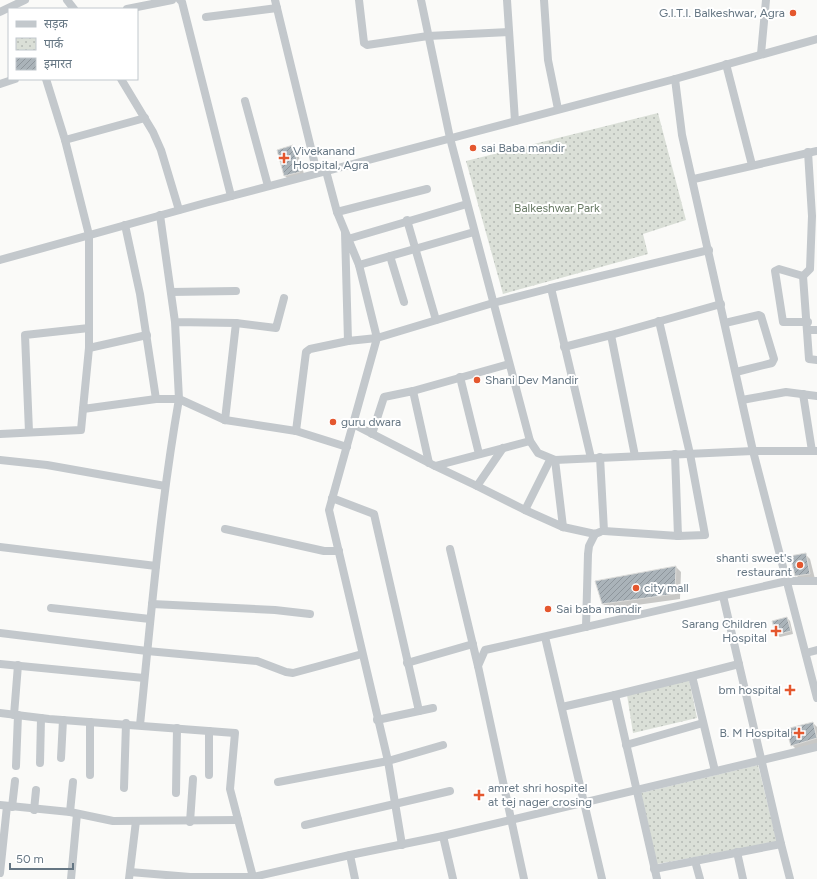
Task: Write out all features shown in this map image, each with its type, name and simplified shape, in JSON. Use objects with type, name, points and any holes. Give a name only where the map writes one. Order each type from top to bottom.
[{"type":"street","points":[[8,8],[25,0]]},
{"type":"street","points":[[67,0],[73,8]]},
{"type":"street","points":[[133,8],[172,0]]},
{"type":"street","points":[[180,0],[182,2],[231,196]]},
{"type":"street","points":[[359,0],[365,44],[428,36],[509,32]]},
{"type":"street","points":[[421,0],[450,138],[474,232],[530,441],[538,453],[552,460],[753,451],[815,451],[803,394]]},
{"type":"street","points":[[507,0],[515,121]]},
{"type":"street","points":[[544,0],[548,60],[558,109]]},
{"type":"street","points":[[761,54],[766,0]]},
{"type":"street","points":[[206,18],[276,4],[322,172],[359,265],[377,338],[332,498],[330,513],[377,720],[388,761],[394,805],[402,845]]},
{"type":"street","points":[[0,260],[160,215],[675,79],[817,39]]},
{"type":"street","points":[[726,64],[752,165]]},
{"type":"street","points":[[675,79],[682,135],[694,179],[753,451],[817,698]]},
{"type":"street","points":[[0,84],[12,80]]},
{"type":"street","points":[[0,434],[81,430],[89,348],[89,235],[65,140],[46,80]]},
{"type":"street","points":[[122,80],[145,118],[161,150],[179,210]]},
{"type":"street","points":[[245,101],[268,186]]},
{"type":"street","points":[[65,140],[145,118]]},
{"type":"street","points":[[694,179],[813,151],[810,269],[803,276]]},
{"type":"street","points":[[337,212],[427,189]]},
{"type":"street","points":[[347,236],[467,204]]},
{"type":"street","points":[[140,725],[165,486],[179,399],[175,322],[160,215]]},
{"type":"street","points":[[407,220],[436,320]]},
{"type":"street","points":[[125,225],[140,294],[156,400]]},
{"type":"street","points":[[359,265],[474,232]]},
{"type":"street","points":[[347,236],[348,341]]},
{"type":"street","points":[[296,431],[306,352],[310,348],[348,341],[377,338],[493,303],[709,250]]},
{"type":"street","points":[[390,256],[404,302]]},
{"type":"street","points":[[803,276],[778,269],[776,271],[784,322],[811,327]]},
{"type":"street","points":[[803,276],[811,327],[809,359],[817,360]]},
{"type":"street","points":[[551,288],[564,347],[596,458],[599,532],[589,546],[586,627]]},
{"type":"street","points":[[171,292],[236,291]]},
{"type":"street","points":[[175,322],[236,323],[276,328],[284,298]]},
{"type":"street","points":[[564,347],[721,304]]},
{"type":"street","points":[[725,323],[759,315],[761,316],[774,359],[772,364],[736,372]]},
{"type":"street","points":[[353,424],[525,510],[564,527],[599,532],[705,536],[690,454],[659,321]]},
{"type":"street","points":[[225,420],[236,323]]},
{"type":"street","points":[[29,432],[25,334],[89,328]]},
{"type":"street","points":[[611,334],[635,456]]},
{"type":"street","points":[[89,348],[147,335]]},
{"type":"street","points":[[372,434],[384,397],[412,391],[509,364]]},
{"type":"street","points":[[460,377],[479,454]]},
{"type":"street","points":[[412,391],[432,464]]},
{"type":"street","points":[[742,400],[786,392],[817,396]]},
{"type":"street","points":[[83,410],[156,400],[179,399],[225,420],[296,431],[347,446]]},
{"type":"street","points":[[432,464],[530,441]]},
{"type":"street","points":[[477,486],[503,448]]},
{"type":"street","points":[[675,454],[678,536]]},
{"type":"street","points":[[0,460],[47,465],[165,486]]},
{"type":"street","points":[[525,510],[552,460]]},
{"type":"street","points":[[552,460],[564,527]]},
{"type":"street","points":[[332,498],[374,514],[419,711]]},
{"type":"street","points":[[225,529],[324,551],[339,551]]},
{"type":"street","points":[[0,547],[156,566]]},
{"type":"street","points":[[450,549],[478,666],[524,879]]},
{"type":"street","points":[[478,666],[485,650],[787,581],[817,581]]},
{"type":"street","points":[[723,596],[760,760],[790,879]]},
{"type":"street","points":[[152,604],[275,610],[310,614]]},
{"type":"street","points":[[51,608],[150,619]]},
{"type":"street","points":[[0,633],[147,651],[257,661],[286,672],[293,673],[362,654]]},
{"type":"street","points":[[545,637],[602,879]]},
{"type":"street","points":[[407,663],[473,644]]},
{"type":"street","points":[[806,653],[817,650]]},
{"type":"street","points":[[0,664],[144,678]]},
{"type":"street","points":[[562,707],[739,664]]},
{"type":"street","points":[[16,766],[18,666]]},
{"type":"street","points":[[692,676],[715,771]]},
{"type":"street","points":[[615,695],[657,879]]},
{"type":"street","points":[[377,720],[434,708]]},
{"type":"street","points":[[0,713],[63,720],[235,733],[230,789],[238,820],[259,878]]},
{"type":"street","points":[[40,763],[41,718]]},
{"type":"street","points":[[62,758],[63,720]]},
{"type":"street","points":[[90,722],[90,775]]},
{"type":"street","points":[[626,745],[703,723]]},
{"type":"street","points":[[124,788],[126,724]]},
{"type":"street","points":[[176,793],[177,728]]},
{"type":"street","points":[[209,732],[209,775]]},
{"type":"street","points":[[278,782],[388,761],[443,745]]},
{"type":"street","points":[[136,821],[129,875],[259,878],[350,855],[443,836],[817,747]]},
{"type":"street","points":[[190,822],[193,779]]},
{"type":"street","points":[[0,873],[6,806],[15,781]]},
{"type":"street","points":[[71,879],[74,813],[73,782]]},
{"type":"street","points":[[34,810],[36,790]]},
{"type":"street","points":[[304,825],[450,791]]},
{"type":"street","points":[[6,806],[74,813],[113,821],[190,822],[238,820]]},
{"type":"street","points":[[443,836],[453,879]]},
{"type":"street","points":[[654,868],[782,844]]},
{"type":"street","points":[[738,852],[743,879]]},
{"type":"street","points":[[350,855],[355,879]]},
{"type":"street","points":[[695,861],[700,879]]},
{"type":"green space","name":"Balkeshwar Park","points":[[658,113],[686,220],[643,234],[648,254],[503,294],[466,161]]},
{"type":"green space","points":[[689,680],[697,718],[633,733],[627,695]]},
{"type":"green space","points":[[758,765],[777,842],[657,864],[641,793]]},
{"type":"building","points":[[293,145],[300,172],[284,176],[277,150]]},
{"type":"building","name":"shanti sweet's restaurant","points":[[806,553],[810,574],[795,576],[790,556]]},
{"type":"building","name":"city mall","points":[[676,566],[675,594],[602,604],[595,581]]},
{"type":"building","points":[[787,617],[791,631],[776,635],[772,621]]},
{"type":"building","points":[[813,722],[817,738],[791,746],[786,729]]},
{"type":"place","name":"G.I.T.I. Balkeshwar, Agra","points":[[793,13]]},
{"type":"place","name":"sai Baba mandir","points":[[473,148]]},
{"type":"place","name":"Vivekanand Hospital, Agra","points":[[284,158]]},
{"type":"place","name":"Shani Dev Mandir","points":[[477,380]]},
{"type":"place","name":"guru dwara","points":[[333,422]]},
{"type":"place","name":"shanti sweet's restaurant","points":[[800,565]]},
{"type":"place","name":"city mall","points":[[636,588]]},
{"type":"place","name":"Sai baba mandir","points":[[548,609]]},
{"type":"place","name":"Sarang Children Hospital","points":[[776,631]]},
{"type":"place","name":"bm hospital","points":[[790,690]]},
{"type":"place","name":"B. M Hospital","points":[[799,733]]},
{"type":"place","name":"amret shri hospitel at tej nager crosing","points":[[479,795]]}]
